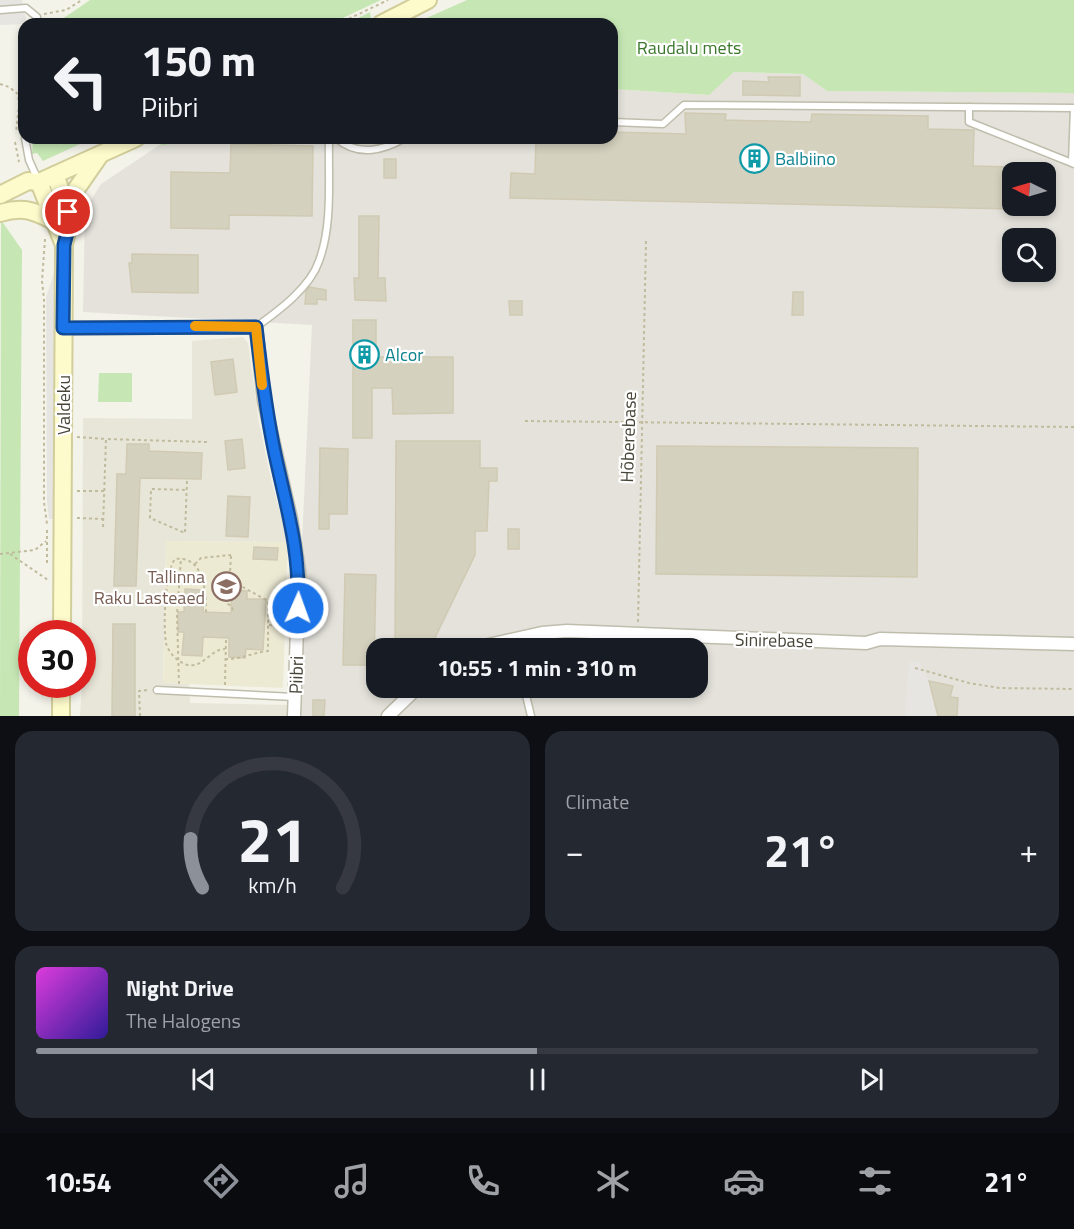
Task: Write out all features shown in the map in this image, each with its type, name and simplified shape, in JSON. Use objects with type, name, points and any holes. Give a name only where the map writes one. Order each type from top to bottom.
[{"type":"street","points":[[393,18],[428,0]]},
{"type":"street","points":[[0,206],[33,192],[39,183],[123,144]]},
{"type":"street","points":[[63,218],[77,188],[101,154]]},
{"type":"street","points":[[55,175],[63,218]]},
{"type":"street","points":[[0,195],[28,181],[39,183],[63,218]]},
{"type":"street","points":[[0,213],[15,208],[63,218]]},
{"type":"street","name":"Valdeku","points":[[62,620],[64,245],[69,225],[63,218]]},
{"type":"street","points":[[63,328],[256,327]]},
{"type":"street","name":"Piibri","points":[[256,327],[264,401],[291,519],[300,571],[294,716]]},
{"type":"street","name":"Sinirebase","points":[[541,638],[567,631],[881,644],[1074,644]]},
{"type":"street","points":[[61,698],[61,716]]},
{"type":"street","points":[[388,716],[407,698]]},
{"type":"lane","points":[[0,10],[26,8],[34,18]]},
{"type":"lane","points":[[618,122],[663,124],[684,105],[969,107],[1074,108],[1073,164],[969,122],[969,107]]},
{"type":"lane","points":[[26,144],[29,160],[39,183]]},
{"type":"lane","points":[[256,327],[291,300],[319,263],[326,230],[328,144]]},
{"type":"lane","points":[[346,144],[355,150],[368,151],[393,144]]},
{"type":"lane","points":[[637,638],[638,633]]},
{"type":"lane","points":[[157,690],[295,697]]},
{"type":"lane","points":[[527,698],[531,716]]},
{"type":"path","points":[[42,18],[66,10],[82,0]]},
{"type":"path","points":[[350,18],[388,0]]},
{"type":"path","points":[[0,84],[18,94]]},
{"type":"path","points":[[18,114],[15,140],[16,157],[20,164]]},
{"type":"path","points":[[45,237],[42,281],[44,299],[44,502],[47,524],[56,524]]},
{"type":"path","name":"Hõberebase","points":[[638,633],[646,241]]},
{"type":"path","points":[[525,422],[1074,427]]},
{"type":"path","points":[[76,437],[207,442]]},
{"type":"path","points":[[103,526],[106,439]]},
{"type":"path","points":[[187,481],[187,490],[185,533],[150,518],[151,489],[187,490]]},
{"type":"path","points":[[74,491],[104,491]]},
{"type":"path","points":[[74,518],[104,519]]},
{"type":"path","points":[[0,554],[35,550],[46,541]]},
{"type":"path","points":[[10,554],[51,582]]},
{"type":"path","points":[[195,565],[201,558],[231,555],[228,604],[232,606],[233,614]]},
{"type":"path","points":[[181,558],[195,565],[206,588],[206,612]]},
{"type":"path","points":[[181,558],[172,562],[166,604],[166,644],[178,660],[192,666],[201,663],[215,651],[225,649]]},
{"type":"path","points":[[179,691],[177,615],[181,558]]},
{"type":"path","points":[[225,659],[244,659],[254,651],[268,651],[268,601],[230,580]]},
{"type":"path","points":[[268,625],[297,626]]},
{"type":"path","points":[[225,694],[226,640]]},
{"type":"path","points":[[915,668],[969,683],[999,688],[1074,689]]},
{"type":"path","points":[[140,716],[140,691],[157,690]]},
{"type":"shaded area","points":[[0,0],[22,0],[26,18],[18,18],[18,24],[0,25]]},
{"type":"shaded area","points":[[734,72],[803,74],[827,91],[1074,93],[1074,716],[294,716],[312,325],[83,312],[85,210],[101,184],[158,146],[171,144],[618,144],[618,89],[708,95]]},
{"type":"shaded area","points":[[58,271],[57,519],[49,519],[46,297],[54,274]]},
{"type":"shaded area","points":[[243,337],[248,343],[259,423],[288,542],[166,541],[163,683],[189,684],[190,703],[288,705],[288,716],[80,716],[81,698],[96,698],[96,620],[82,620],[83,418],[192,419],[192,341]]},
{"type":"shaded area","name":"Tallinna Raku Lasteaed","points":[[166,541],[288,542],[283,688],[163,683]]},
{"type":"shaded area","points":[[909,661],[920,662],[929,681],[936,716],[905,716]]},
{"type":"green space","points":[[90,0],[381,0],[343,18],[64,18]]},
{"type":"green space","name":"Raudalu mets","points":[[467,0],[1074,0],[1074,93],[827,91],[803,74],[734,72],[709,95],[618,89],[618,18],[426,18]]},
{"type":"green space","points":[[370,12],[371,18],[358,18]]},
{"type":"green space","points":[[33,144],[80,144],[43,161],[37,153],[32,154]]},
{"type":"green space","points":[[1,220],[22,250],[19,716],[0,716]]},
{"type":"green space","points":[[99,373],[132,373],[132,402],[98,402]]},
{"type":"building","points":[[768,77],[800,77],[800,96],[743,95],[743,81],[769,82]]},
{"type":"building","name":"Balbiino","points":[[685,113],[726,114],[725,120],[811,122],[812,114],[928,116],[928,129],[974,130],[973,166],[1002,167],[1002,209],[510,198],[511,173],[535,174],[536,144],[618,144],[618,132],[686,134]]},
{"type":"building","points":[[231,144],[313,146],[312,216],[229,215],[229,229],[171,228],[171,172],[230,173]]},
{"type":"building","points":[[384,159],[396,159],[396,178],[384,178]]},
{"type":"building","points":[[359,216],[379,216],[378,278],[385,278],[386,301],[355,300],[354,278],[359,278]]},
{"type":"building","points":[[132,254],[198,255],[198,293],[132,292],[129,263],[132,263]]},
{"type":"building","points":[[309,287],[326,290],[326,300],[317,299],[317,304],[305,304]]},
{"type":"building","points":[[793,292],[803,292],[803,315],[792,315]]},
{"type":"building","points":[[509,301],[522,301],[522,315],[510,315]]},
{"type":"building","points":[[353,320],[376,320],[376,357],[453,357],[453,413],[393,414],[392,388],[372,388],[372,438],[353,438]]},
{"type":"building","points":[[233,359],[237,392],[215,395],[211,362]]},
{"type":"building","points":[[242,439],[245,468],[228,470],[225,441]]},
{"type":"building","points":[[396,441],[480,441],[480,468],[497,468],[497,481],[489,481],[487,531],[475,531],[475,555],[435,638],[395,638]]},
{"type":"building","points":[[127,444],[149,444],[149,451],[202,453],[201,479],[140,478],[136,586],[114,586],[117,474],[126,474]]},
{"type":"building","points":[[657,446],[918,448],[917,577],[656,574]]},
{"type":"building","points":[[320,448],[348,449],[347,514],[329,514],[329,529],[319,529]]},
{"type":"building","points":[[228,496],[250,497],[248,537],[226,536]]},
{"type":"building","points":[[508,529],[519,529],[519,549],[508,549]]},
{"type":"building","points":[[254,547],[278,548],[277,560],[253,559]]},
{"type":"building","points":[[345,574],[376,575],[375,638],[366,638],[366,665],[343,665]]},
{"type":"building","points":[[185,589],[204,590],[203,612],[231,613],[232,590],[247,591],[247,599],[266,599],[263,650],[246,649],[245,658],[229,657],[229,638],[203,637],[202,656],[182,655],[184,632],[178,632],[178,612],[184,612]]},
{"type":"building","points":[[113,624],[135,624],[135,716],[112,716]]},
{"type":"building","points":[[929,681],[953,686],[950,697],[958,698],[957,716],[938,716]]},
{"type":"building","points":[[313,700],[325,700],[324,716],[313,716]]},
{"type":"slow traffic","points":[[195,326],[256,327],[262,385]]},
{"type":"place","name":"Balbiino","points":[[754,158]]},
{"type":"place","name":"Alcor","points":[[364,354]]},
{"type":"place","name":"Tallinna Raku Lasteaed","points":[[226,586]]},
{"type":"route","points":[[68,212],[69,225],[64,245],[63,328],[256,327],[264,401],[291,519],[300,571],[298,608]]}]
